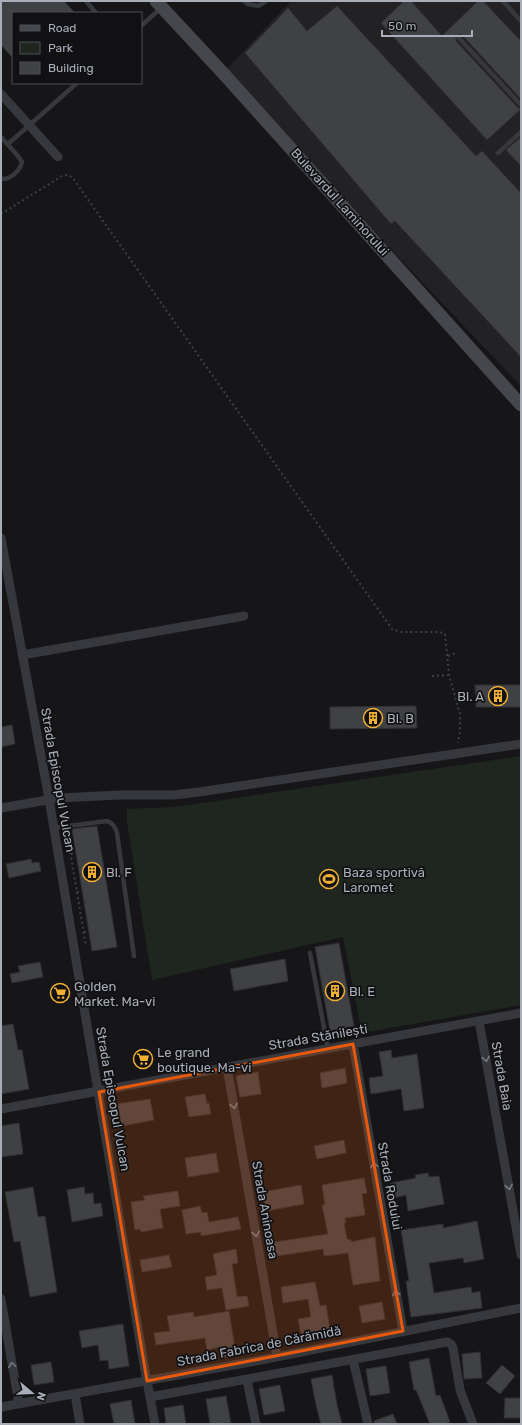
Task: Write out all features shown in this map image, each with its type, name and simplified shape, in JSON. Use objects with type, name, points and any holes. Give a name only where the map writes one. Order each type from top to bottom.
[{"type":"street","name":"Bulevardul Laminorului","points":[[159,4],[224,72],[521,405]]},
{"type":"street","points":[[1,94],[58,157]]},
{"type":"street","name":"Strada Episcopul Vulcan","points":[[1,538],[99,1092],[155,1424]]},
{"type":"street","points":[[22,655],[244,616]]},
{"type":"street","points":[[1,808],[48,799],[100,796],[180,795],[521,744]]},
{"type":"street","name":"Strada Stănilești","points":[[1,1109],[521,1013]]},
{"type":"street","name":"Strada Baia","points":[[479,1021],[521,1255]]},
{"type":"street","name":"Strada Rodului","points":[[353,1044],[403,1331]]},
{"type":"street","name":"Strada Aninoasa","points":[[227,1068],[277,1356]]},
{"type":"street","points":[[1,1299],[19,1404]]},
{"type":"street","name":"Strada Fabrica de Cărămidă","points":[[1,1407],[147,1381],[521,1308]]},
{"type":"street","points":[[150,1398],[447,1342],[451,1344],[453,1348],[460,1390],[473,1424]]},
{"type":"street","points":[[353,1360],[368,1424]]},
{"type":"street","points":[[247,1380],[256,1424]]},
{"type":"street","points":[[75,1394],[80,1424]]},
{"type":"lane","points":[[86,1],[95,12]]},
{"type":"lane","points":[[244,1],[248,4],[258,6],[266,1]]},
{"type":"lane","points":[[503,1],[521,21]]},
{"type":"lane","points":[[142,25],[159,4]]},
{"type":"lane","points":[[459,38],[521,105]]},
{"type":"lane","points":[[8,144],[76,84]]},
{"type":"lane","points":[[498,154],[521,132]]},
{"type":"lane","points":[[1,137],[22,162],[20,168],[14,174],[6,179],[1,179]]},
{"type":"lane","points":[[53,828],[107,821],[115,827],[118,833],[134,956]]},
{"type":"lane","points":[[310,952],[328,1049]]},
{"type":"path","points":[[1,214],[62,176],[67,175],[72,177],[392,629],[401,632],[440,632],[444,634],[448,656],[449,675],[460,714],[460,731],[456,754]]},
{"type":"path","points":[[448,656],[456,653]]},
{"type":"path","points":[[432,676],[449,675]]},
{"type":"path","points":[[66,826],[86,946]]},
{"type":"path","points":[[70,854],[76,853]]},
{"type":"path","points":[[77,892],[82,891]]},
{"type":"path","points":[[84,932],[89,931]]},
{"type":"highlighted area","points":[[353,1044],[403,1331],[147,1381],[99,1092]]},
{"type":"shaded area","points":[[291,1],[521,1],[521,386],[223,73]]},
{"type":"green space","name":"Baza sportivă Laromet","points":[[521,756],[521,1005],[362,1033],[343,937],[152,980],[127,822],[127,809],[174,807]]},
{"type":"building","points":[[1,1],[64,1],[74,12],[12,12],[12,57],[1,45]]},
{"type":"building","points":[[404,1],[411,1],[442,36],[478,1],[483,1],[521,41],[521,99],[462,35],[459,34],[456,37],[456,41],[518,108],[521,109],[487,140],[381,23]]},
{"type":"building","points":[[337,6],[476,156],[482,151],[521,193],[521,357],[395,221],[391,224],[245,53],[288,8],[307,31]]},
{"type":"building","points":[[521,137],[521,166],[506,150]]},
{"type":"building","name":"Bl. A","points":[[475,685],[521,685],[521,707],[476,707]]},
{"type":"building","name":"Bl. B","points":[[416,706],[417,728],[330,729],[330,707]]},
{"type":"building","points":[[12,725],[15,744],[1,747],[1,727]]},
{"type":"building","name":"Bl. F","points":[[97,826],[117,947],[92,951],[72,829]]},
{"type":"building","points":[[31,859],[32,863],[39,862],[41,871],[9,878],[6,864]]},
{"type":"building","name":"Bl. E","points":[[339,943],[354,1026],[330,1031],[315,947]]},
{"type":"building","points":[[285,959],[288,981],[234,991],[230,969]]},
{"type":"building","points":[[40,962],[43,977],[12,983],[10,974],[20,972],[18,966]]},
{"type":"building","points":[[13,1024],[18,1050],[22,1050],[29,1089],[1,1094],[1,1026]]},
{"type":"building","points":[[391,1050],[392,1058],[417,1054],[424,1108],[404,1111],[401,1089],[371,1094],[369,1078],[383,1076],[379,1052]]},
{"type":"building","points":[[345,1068],[347,1083],[322,1088],[320,1073]]},
{"type":"building","points":[[258,1072],[261,1094],[240,1097],[236,1076]]},
{"type":"building","points":[[205,1094],[207,1104],[209,1103],[211,1114],[189,1117],[185,1097]]},
{"type":"building","points":[[150,1099],[154,1120],[117,1127],[115,1118],[111,1119],[109,1105]]},
{"type":"building","points":[[19,1123],[23,1154],[1,1157],[1,1126]]},
{"type":"building","points":[[344,1140],[346,1153],[317,1159],[314,1146]]},
{"type":"building","points":[[216,1153],[219,1172],[188,1177],[185,1158]]},
{"type":"building","points":[[428,1173],[429,1177],[439,1176],[444,1204],[408,1211],[406,1195],[394,1198],[391,1183],[416,1178],[415,1175]]},
{"type":"building","points":[[364,1178],[367,1193],[362,1194],[365,1215],[345,1218],[346,1223],[344,1223],[347,1239],[351,1240],[351,1242],[375,1237],[380,1281],[353,1285],[348,1253],[324,1256],[323,1249],[270,1257],[268,1243],[328,1234],[322,1205],[325,1205],[322,1185]]},
{"type":"building","points":[[301,1185],[304,1204],[266,1211],[263,1192]]},
{"type":"building","points":[[33,1187],[38,1217],[45,1216],[57,1292],[30,1297],[20,1241],[14,1242],[5,1192]]},
{"type":"building","points":[[84,1187],[85,1194],[93,1193],[94,1204],[101,1203],[103,1216],[72,1222],[67,1190]]},
{"type":"building","points":[[178,1191],[180,1206],[160,1209],[163,1228],[141,1232],[140,1229],[135,1230],[131,1202],[145,1200],[143,1196]]},
{"type":"building","points":[[200,1206],[202,1213],[207,1212],[209,1222],[238,1217],[241,1229],[201,1236],[201,1232],[186,1234],[182,1210]]},
{"type":"building","points":[[477,1221],[484,1259],[464,1263],[463,1258],[429,1263],[434,1293],[471,1287],[472,1293],[480,1291],[482,1308],[411,1317],[406,1281],[409,1281],[401,1230],[443,1224],[443,1228]]},
{"type":"building","points":[[236,1249],[238,1263],[232,1264],[237,1297],[247,1296],[249,1306],[226,1310],[222,1288],[207,1290],[205,1277],[217,1275],[213,1254]]},
{"type":"building","points":[[169,1255],[172,1267],[142,1272],[140,1260]]},
{"type":"building","points":[[315,1282],[320,1306],[326,1305],[331,1336],[302,1340],[298,1319],[311,1317],[308,1299],[283,1303],[281,1287]]},
{"type":"building","points":[[382,1302],[385,1319],[362,1323],[359,1306]]},
{"type":"building","points":[[229,1311],[236,1355],[222,1358],[220,1347],[207,1350],[205,1338],[156,1345],[154,1333],[170,1331],[167,1316],[193,1312],[194,1317]]},
{"type":"building","points":[[123,1324],[129,1366],[109,1369],[108,1360],[100,1361],[98,1345],[82,1348],[79,1331]]},
{"type":"building","points":[[480,1352],[482,1378],[464,1379],[462,1354]]},
{"type":"building","points":[[429,1358],[436,1396],[440,1395],[450,1422],[445,1424],[430,1424],[416,1390],[414,1390],[409,1362]]},
{"type":"building","points":[[51,1362],[54,1382],[34,1385],[31,1365]]},
{"type":"building","points":[[502,1365],[515,1376],[500,1394],[486,1383]]},
{"type":"building","points":[[386,1366],[390,1393],[370,1396],[366,1369]]},
{"type":"building","points":[[332,1375],[342,1424],[321,1424],[311,1379]]},
{"type":"building","points":[[280,1385],[285,1411],[264,1415],[259,1389]]},
{"type":"building","points":[[226,1396],[231,1424],[210,1424],[206,1399]]},
{"type":"building","points":[[505,1398],[521,1398],[521,1418],[504,1418]]},
{"type":"building","points":[[131,1400],[135,1424],[114,1424],[110,1404]]},
{"type":"building","points":[[183,1405],[186,1424],[166,1424],[164,1408]]},
{"type":"building","points":[[393,1414],[397,1424],[374,1424],[374,1421]]},
{"type":"place","name":"Bl. A","points":[[498,696]]},
{"type":"place","name":"Bl. B","points":[[373,718]]},
{"type":"place","name":"Bl. F","points":[[92,872]]},
{"type":"place","name":"Baza sportivă Laromet","points":[[329,879]]},
{"type":"place","name":"Bl. E","points":[[335,991]]},
{"type":"place","name":"Golden Market. Ma-vi","points":[[60,993]]},
{"type":"place","name":"Le grand boutique. Ma-vi","points":[[143,1059]]}]
